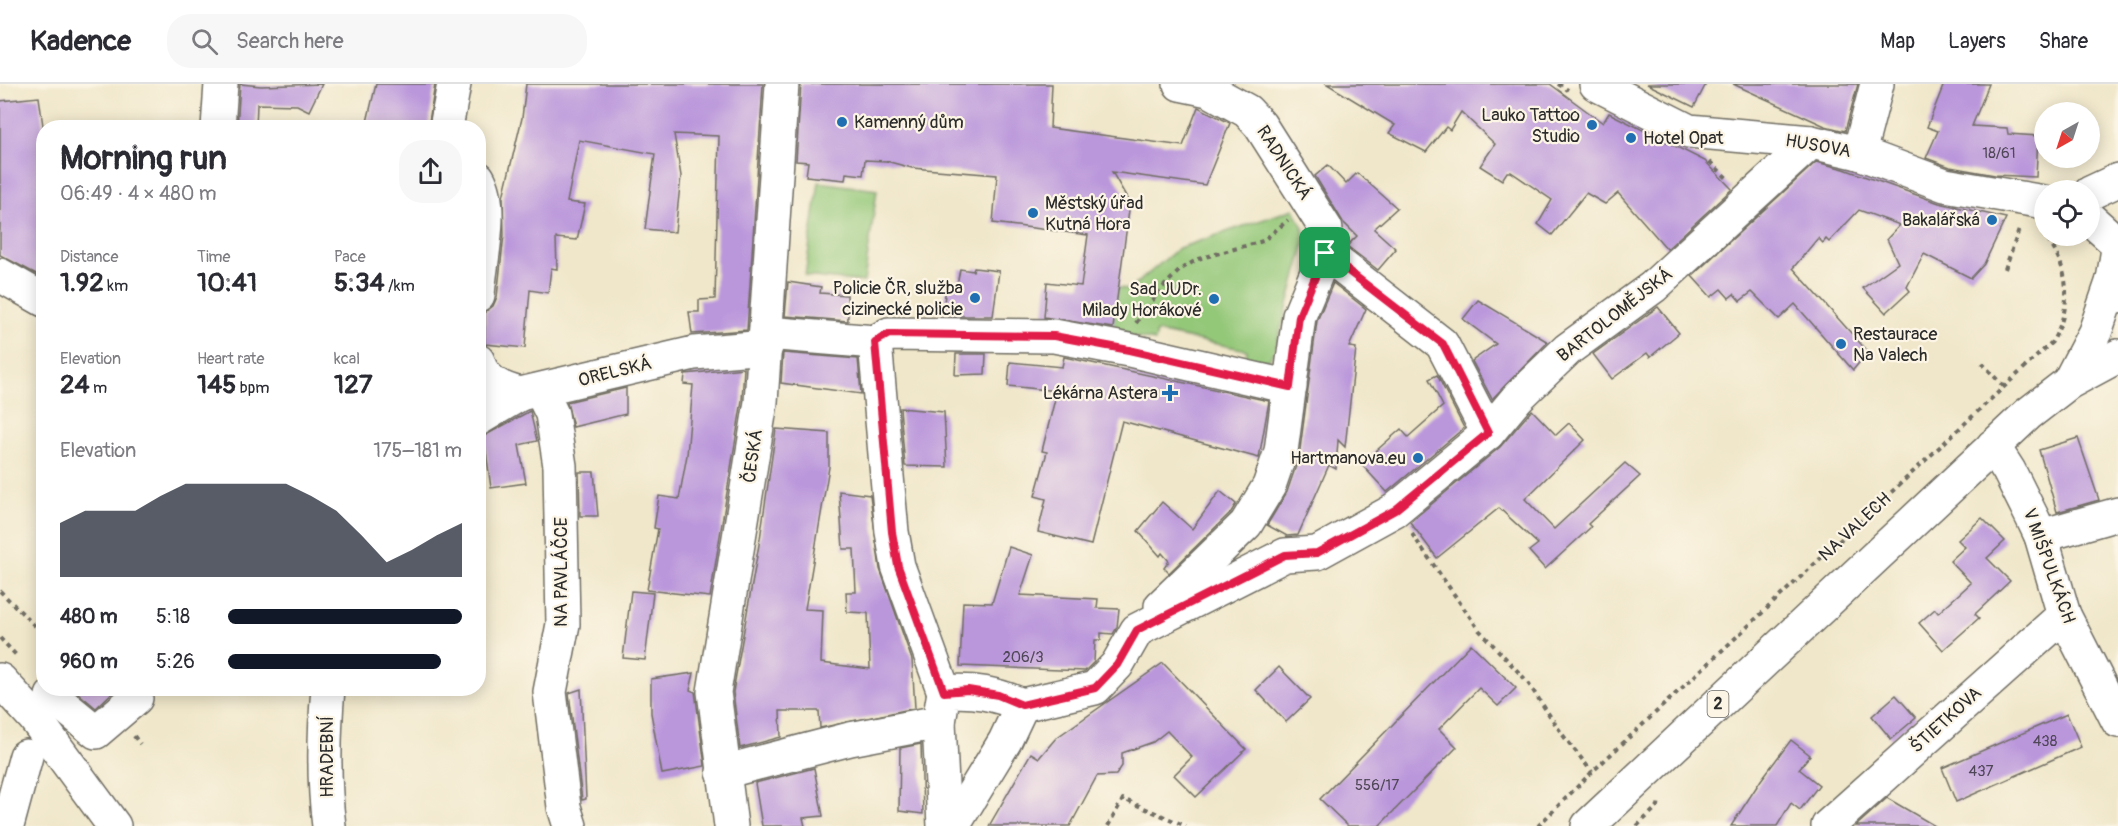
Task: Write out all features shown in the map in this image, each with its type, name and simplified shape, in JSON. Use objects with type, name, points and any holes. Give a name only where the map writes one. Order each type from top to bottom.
[{"type":"street","points":[[219,120],[221,84]]},
{"type":"street","points":[[447,120],[454,84]]},
{"type":"street","name":"ČESKÁ","points":[[730,826],[714,692],[746,505],[766,340],[782,84]]},
{"type":"street","name":"RADNICKÁ","points":[[1137,630],[1246,524],[1269,486],[1276,469],[1299,316],[1325,253],[1326,229],[1260,125],[1247,111],[1209,90],[1180,84]]},
{"type":"street","name":"HUSOVA","points":[[1596,84],[1689,131],[1811,142],[1859,153],[1945,185],[2034,210]]},
{"type":"street","points":[[1859,153],[1877,84]]},
{"type":"street","name":"BARTOLOMĚJSKÁ","points":[[1137,630],[1285,555],[1317,553],[1395,510],[1488,433],[1518,397],[1568,349],[1653,287],[1811,142]]},
{"type":"street","points":[[2100,188],[2118,180]]},
{"type":"street","points":[[2100,202],[2118,201]]},
{"type":"street","points":[[2100,228],[2118,244]]},
{"type":"street","points":[[1325,253],[1443,344],[1488,433]]},
{"type":"street","points":[[0,275],[36,295]]},
{"type":"street","points":[[2068,383],[2095,332],[2116,275]]},
{"type":"street","points":[[944,826],[942,707],[898,566],[892,532],[875,342],[889,334],[1054,336],[1129,350],[1290,387]]},
{"type":"street","name":"ORELSKÁ","points":[[486,416],[531,392],[694,353],[766,340],[875,342]]},
{"type":"street","name":"NA VALECH","points":[[1588,826],[1993,446],[2068,383],[2118,356]]},
{"type":"street","points":[[486,377],[500,389],[531,392]]},
{"type":"street","name":"NA PAVLÁČCE","points":[[531,392],[552,414],[560,466],[563,624],[550,692],[564,807],[570,826]]},
{"type":"street","name":"V MIŠPULKÁCH","points":[[1993,446],[2022,494],[2041,536],[2064,615],[2118,721]]},
{"type":"street","points":[[2041,536],[2118,514]]},
{"type":"street","points":[[1246,524],[1285,555]]},
{"type":"street","name":"ŠTIETKOVA","points":[[1828,826],[2064,615]]},
{"type":"street","points":[[723,772],[850,739],[942,707],[968,690],[998,695],[1022,705],[1095,688],[1117,665],[1137,630]]},
{"type":"street","points":[[0,680],[36,695]]},
{"type":"street","name":"HRADEBNÍ","points":[[327,696],[324,735],[329,826]]},
{"type":"street","points":[[48,700],[96,732],[136,698]]},
{"type":"street","points":[[48,700],[114,826]]},
{"type":"street","points":[[953,826],[1005,741],[1022,705]]},
{"type":"street","points":[[7,826],[26,756]]},
{"type":"path","points":[[1133,328],[1161,289],[1181,268],[1198,259],[1263,240],[1311,206]]},
{"type":"path","points":[[2005,269],[2034,210]]},
{"type":"path","name":"NA VALECH","points":[[1538,826],[1592,772],[2052,342],[2061,327],[2065,314],[2067,281],[2060,257]]},
{"type":"path","points":[[1982,363],[2004,387]]},
{"type":"path","points":[[1395,510],[1479,630],[1526,680],[1562,734],[1592,772]]},
{"type":"path","points":[[0,591],[36,626]]},
{"type":"path","points":[[1108,826],[1123,800],[1186,826]]},
{"type":"green space","points":[[819,182],[877,190],[864,282],[805,276]]},
{"type":"green space","name":"Sad JUDr. Milady Horákové","points":[[1294,209],[1303,228],[1305,243],[1276,347],[1269,360],[1246,359],[1247,350],[1157,332],[1155,341],[1112,332],[1118,288],[1130,289],[1179,248]]},
{"type":"building","points":[[240,84],[261,86],[322,84],[309,111],[297,105],[257,104],[256,120],[238,120]]},
{"type":"building","points":[[376,84],[435,84],[429,120],[367,120]]},
{"type":"building","points":[[526,84],[763,84],[747,330],[692,334],[689,312],[699,312],[699,300],[715,299],[719,136],[674,134],[681,176],[675,232],[645,229],[655,154],[579,140],[567,202],[585,204],[577,240],[556,238],[557,269],[551,268],[548,293],[530,290],[525,348],[486,344],[486,311],[493,306],[497,297],[504,235],[503,197],[522,118]]},
{"type":"building","points":[[801,84],[1052,84],[1050,128],[1183,146],[1198,107],[1230,123],[1205,185],[1112,172],[1130,203],[1113,328],[1044,317],[1047,282],[1081,286],[1088,235],[993,223],[997,175],[912,168],[886,161],[865,160],[863,175],[846,173],[845,180],[806,176],[808,162],[796,161]]},
{"type":"building","points":[[1327,84],[1550,84],[1603,123],[1609,113],[1705,161],[1732,189],[1667,249],[1618,193],[1605,204],[1586,193],[1552,235],[1538,224],[1552,200],[1511,172],[1507,172],[1502,180],[1480,166],[1495,144],[1461,112],[1450,130],[1446,127],[1426,152],[1389,133],[1395,125]]},
{"type":"building","points":[[1647,84],[1706,84],[1694,107]]},
{"type":"building","points":[[1733,84],[1858,84],[1845,131],[1825,126]]},
{"type":"building","points":[[1944,84],[1989,84],[1972,126],[2007,128],[2008,134],[2034,136],[2036,177],[1995,175],[1950,167],[1926,158],[1938,131],[1927,127]]},
{"type":"building","points":[[39,97],[42,120],[36,120],[36,274],[0,255],[0,101]]},
{"type":"building","points":[[1816,162],[1844,169],[1939,203],[2006,218],[1984,264],[1971,278],[1924,254],[1907,287],[1910,291],[1886,313],[1863,288],[1898,263],[1887,239],[1900,225],[1859,210],[1829,242],[1826,239],[1823,243],[1818,238],[1793,268],[1868,352],[1853,370],[1795,304],[1779,319],[1752,292],[1740,301],[1734,294],[1729,298],[1721,289],[1711,297],[1692,276]]},
{"type":"building","points":[[1328,165],[1346,184],[1357,173],[1397,208],[1374,229],[1396,249],[1378,270],[1347,246],[1357,236],[1343,222],[1315,176]]},
{"type":"building","points":[[974,268],[999,271],[993,316],[951,316],[952,308],[946,308],[944,304],[946,283],[957,285],[960,269],[973,271]]},
{"type":"building","points":[[788,282],[821,287],[820,293],[847,295],[848,321],[785,316]]},
{"type":"building","points":[[1333,283],[1366,309],[1349,347],[1356,348],[1345,447],[1338,440],[1336,469],[1329,465],[1298,535],[1287,536],[1267,525],[1287,492],[1299,457],[1317,321]]},
{"type":"building","points":[[1478,300],[1548,342],[1492,399],[1472,361],[1496,344],[1463,319]]},
{"type":"building","points":[[1658,307],[1679,333],[1650,357],[1647,353],[1612,379],[1593,354]]},
{"type":"building","points":[[783,353],[858,359],[861,394],[781,383]]},
{"type":"building","points":[[956,354],[986,354],[985,374],[955,375]]},
{"type":"building","points":[[1064,357],[1269,401],[1259,458],[1122,421],[1091,545],[1038,532],[1046,499],[1035,496],[1047,452],[1042,451],[1057,391],[1008,386],[1010,362],[1062,367]]},
{"type":"building","points":[[744,368],[742,400],[710,597],[647,590],[658,529],[654,528],[659,496],[679,499],[687,455],[693,385],[684,384],[685,374]]},
{"type":"building","points":[[1437,375],[1464,428],[1387,492],[1361,464],[1401,429],[1408,437],[1443,406],[1429,379]]},
{"type":"building","points":[[626,388],[626,414],[573,427],[567,402]]},
{"type":"building","points":[[900,408],[944,412],[947,467],[905,466]]},
{"type":"building","points":[[1532,410],[1556,435],[1569,423],[1585,440],[1525,499],[1554,529],[1625,463],[1640,476],[1588,524],[1591,527],[1545,569],[1529,551],[1538,544],[1499,508],[1437,558],[1410,522],[1500,447]]},
{"type":"building","points":[[530,411],[537,441],[519,445],[526,483],[491,488],[486,435]]},
{"type":"building","points":[[776,429],[829,433],[829,467],[805,609],[823,610],[821,663],[870,669],[868,613],[847,612],[846,592],[856,592],[854,549],[843,549],[839,491],[870,495],[880,569],[912,660],[915,708],[820,728],[819,711],[780,711],[781,737],[740,748],[733,692],[760,539]]},
{"type":"building","points":[[2078,438],[2099,500],[2057,512],[2039,450]]},
{"type":"building","points":[[579,472],[594,472],[598,516],[580,516]]},
{"type":"building","points":[[1220,491],[1236,504],[1231,512],[1169,573],[1164,568],[1169,561],[1162,553],[1160,556],[1138,531],[1162,502],[1192,529]]},
{"type":"building","points":[[1982,518],[2005,541],[1987,558],[2010,581],[1975,614],[1979,618],[1943,650],[1919,623],[1935,609],[1938,613],[1971,583],[1950,561],[1965,547],[1958,540]]},
{"type":"building","points":[[1009,547],[1033,555],[1020,595],[1098,599],[1097,608],[1119,609],[1117,627],[1113,634],[1101,633],[1101,640],[1095,640],[1094,662],[1085,671],[960,666],[963,602],[992,603]]},
{"type":"building","points":[[631,591],[653,593],[645,660],[623,658]]},
{"type":"building","points":[[1471,644],[1516,688],[1498,706],[1479,688],[1439,729],[1457,747],[1379,826],[1348,826],[1320,799]]},
{"type":"building","points":[[1163,663],[1246,749],[1196,797],[1174,775],[1192,757],[1167,731],[1153,742],[1122,753],[1122,766],[1116,775],[1097,776],[1070,826],[989,826],[1031,753],[1039,758],[1056,738]]},
{"type":"building","points":[[1279,667],[1310,699],[1286,722],[1256,690]]},
{"type":"building","points":[[694,673],[690,690],[695,692],[705,766],[662,774],[651,713],[651,679]]},
{"type":"building","points":[[581,689],[586,799],[582,800],[569,693]]},
{"type":"building","points":[[1896,695],[1916,718],[1891,739],[1872,716]]},
{"type":"building","points":[[82,696],[109,696],[96,708]]},
{"type":"building","points":[[2067,714],[2081,747],[1956,802],[1942,768]]},
{"type":"building","points":[[1791,740],[1810,755],[1799,769],[1819,785],[1800,810],[1791,803],[1777,826],[1731,826],[1761,780]]},
{"type":"building","points":[[921,744],[923,814],[899,811],[900,748]]},
{"type":"building","points":[[814,768],[823,816],[803,818],[805,826],[762,826],[755,783]]},
{"type":"building","points":[[1887,798],[1935,826],[1856,826]]},
{"type":"place","name":"Kamenný dům","points":[[842,122]]},
{"type":"place","name":"Lauko Tattoo Studio","points":[[1592,125]]},
{"type":"place","name":"Hotel Opat","points":[[1631,138]]},
{"type":"place","name":"Městský úřad Kutná Hora","points":[[1033,213]]},
{"type":"place","name":"Bakalářská","points":[[1992,220]]},
{"type":"place","name":"Policie ČR, služba cizinecké policie","points":[[975,298]]},
{"type":"place","name":"Sad JUDr. Milady Horákové","points":[[1214,299]]},
{"type":"place","name":"Restaurace Na Valech","points":[[1841,344]]},
{"type":"place","name":"Lékárna Astera","points":[[1170,393]]},
{"type":"place","name":"Hartmanova.eu","points":[[1418,458]]},
{"type":"route","points":[[1325,253],[1443,344],[1488,433],[1395,510],[1317,553],[1285,555],[1137,630],[1125,647],[1117,665],[1095,688],[1022,705],[998,695],[968,690],[944,692],[898,566],[892,532],[875,342],[889,334],[1054,336],[1129,350],[1290,387],[1299,316],[1325,253]]}]
